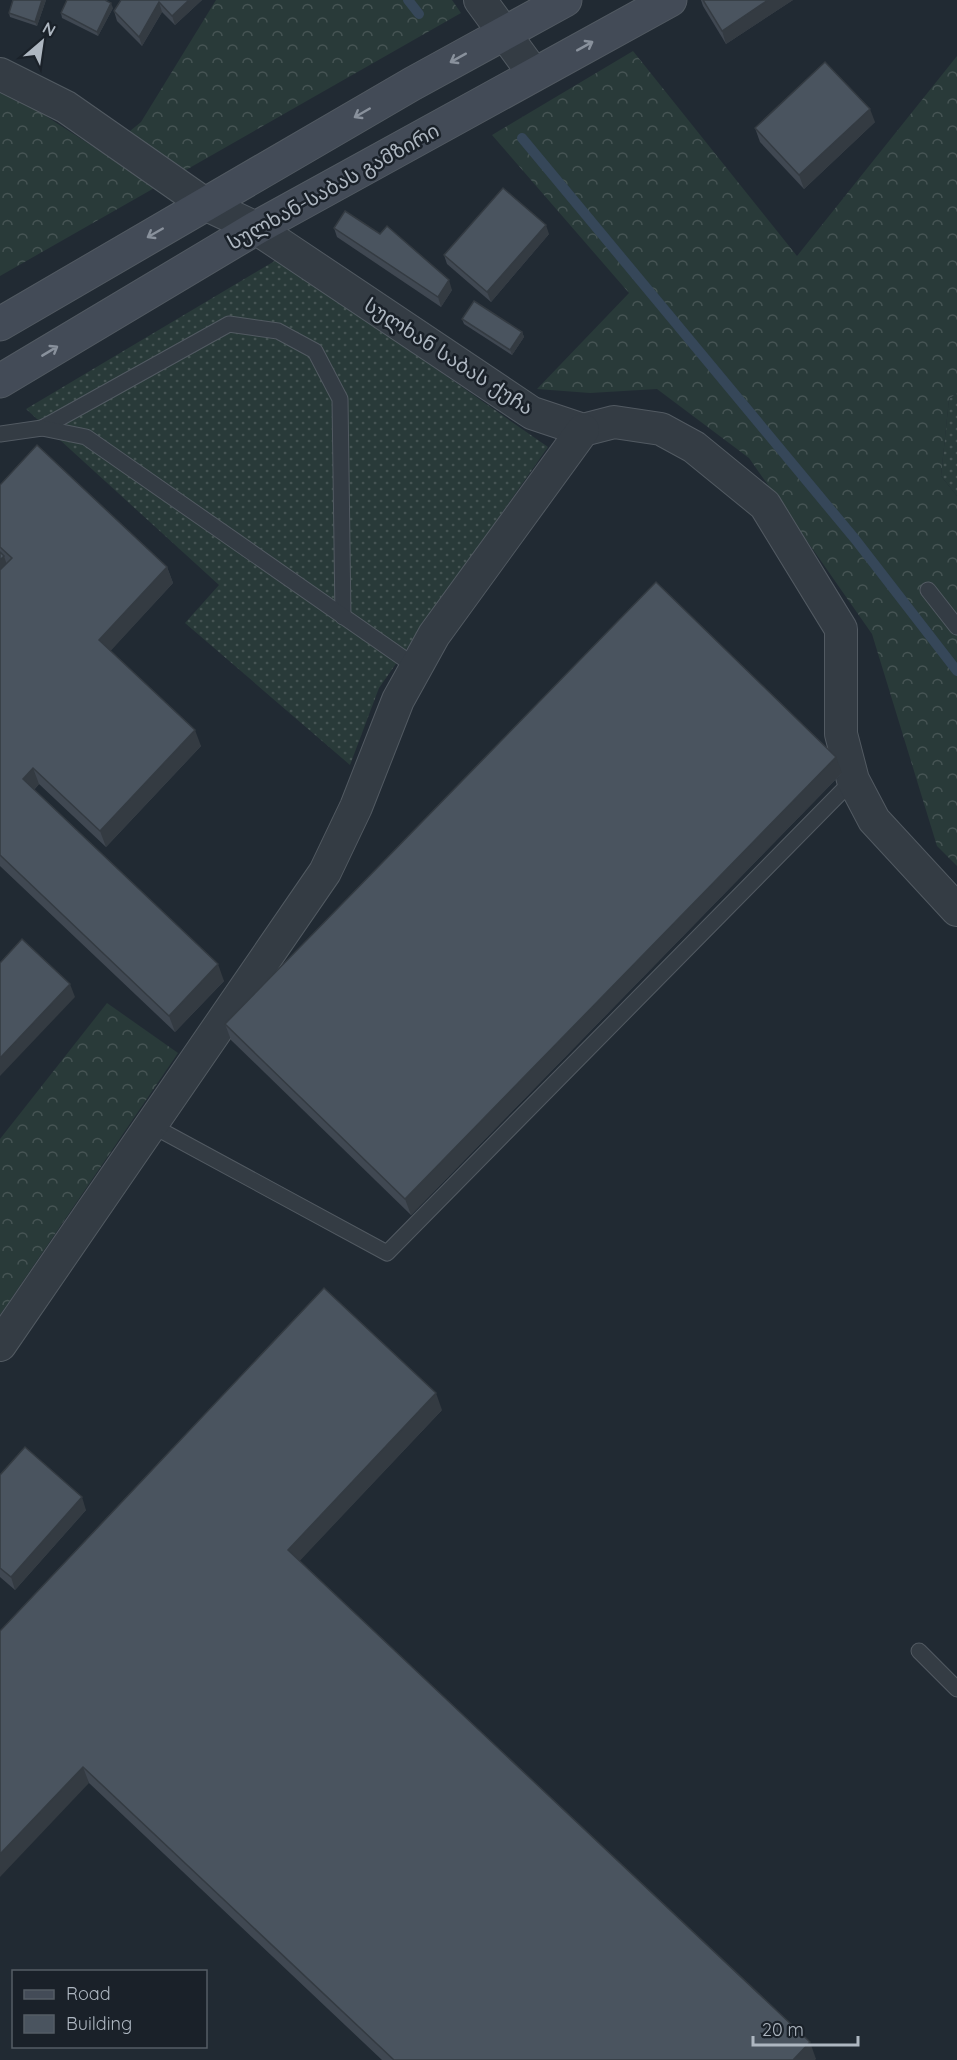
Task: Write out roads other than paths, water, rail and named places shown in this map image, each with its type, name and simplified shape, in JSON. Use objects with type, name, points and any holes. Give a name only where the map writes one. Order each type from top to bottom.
[{"type":"main road","points":[[0,324],[412,84],[565,0]]},
{"type":"main road","name":"სულხან-საბას გამზირი","points":[[0,381],[256,228],[670,0]]},
{"type":"street","points":[[480,0],[534,75]]},
{"type":"street","name":"სულხან საბას ქუჩა","points":[[0,74],[66,107],[205,204],[256,228],[532,413],[583,430]]},
{"type":"street","points":[[0,1344],[325,872],[356,807],[398,700],[434,635],[583,430],[614,422],[661,429],[694,447],[765,505],[841,629],[841,734],[854,780],[874,820],[957,910]]},
{"type":"lane","points":[[42,428],[229,324],[278,331],[315,351],[340,399],[344,617]]},
{"type":"lane","points":[[0,434],[42,428],[86,437],[416,667]]},
{"type":"lane","points":[[928,590],[957,627]]},
{"type":"lane","points":[[151,1125],[387,1253],[854,780]]},
{"type":"lane","points":[[919,1651],[957,1689]]},
{"type":"waterway","points":[[408,0],[419,14]]},
{"type":"waterway","points":[[522,138],[855,539],[957,671]]}]
